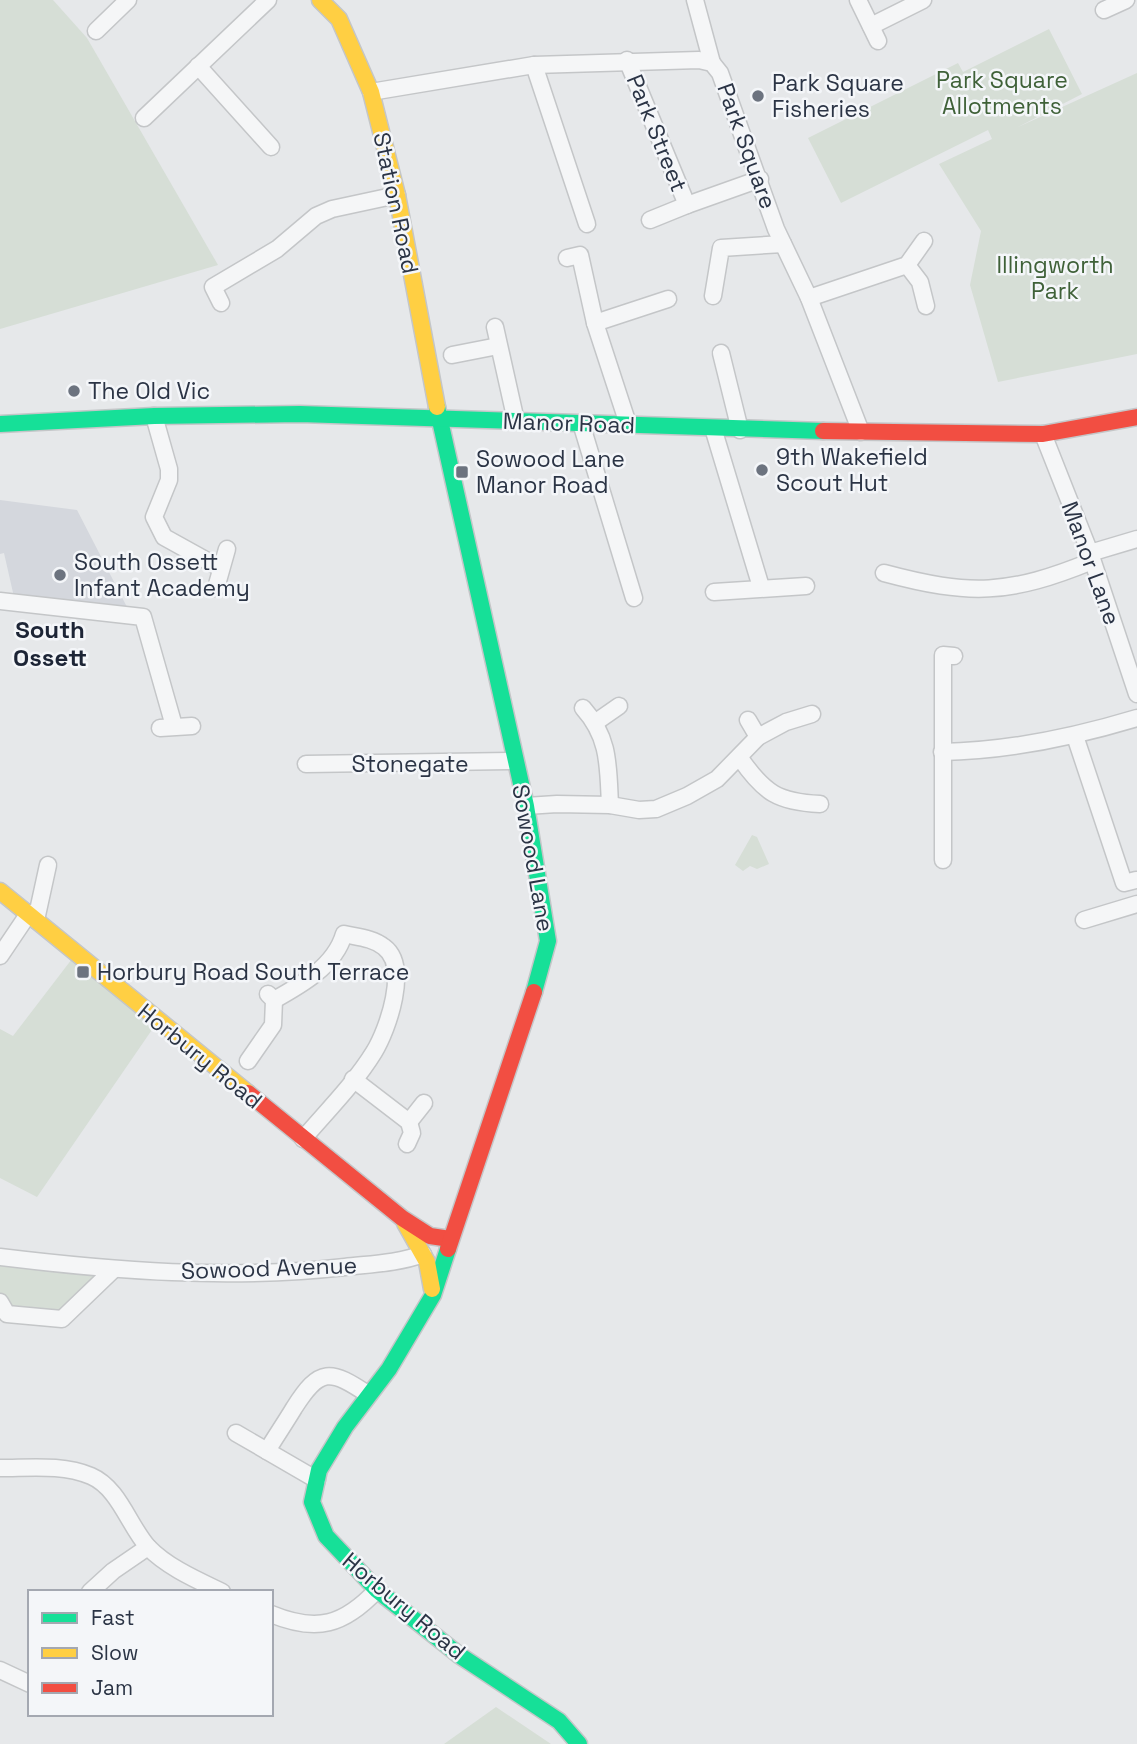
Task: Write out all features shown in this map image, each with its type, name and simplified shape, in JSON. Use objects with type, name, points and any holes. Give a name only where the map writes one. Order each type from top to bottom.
[{"type":"main road","name":"Station Road","points":[[320,0],[339,19],[371,92],[397,195],[439,418]]},
{"type":"main road","name":"Manor Road","points":[[0,424],[154,416],[300,414],[740,430],[1043,434],[1137,417]]},
{"type":"main road","name":"Sowood Lane","points":[[369,1395],[433,1295],[540,975],[548,941],[526,806],[439,418]]},
{"type":"main road","name":"Horbury Road","points":[[0,891],[402,1218],[430,1236],[450,1239]]},
{"type":"main road","name":"Horbury Road","points":[[402,1218],[423,1254],[432,1279],[433,1295]]},
{"type":"main road","name":"Horbury Road","points":[[369,1395],[345,1427],[319,1470],[312,1502],[326,1536],[377,1590],[459,1655],[559,1721],[579,1744]]},
{"type":"street","points":[[96,31],[128,0]]},
{"type":"street","points":[[145,118],[268,0]]},
{"type":"street","points":[[695,0],[712,63]]},
{"type":"street","points":[[858,0],[878,41]]},
{"type":"street","points":[[871,26],[923,0]]},
{"type":"street","points":[[1104,10],[1126,0]]},
{"type":"street","name":"Park Square","points":[[371,92],[534,65],[627,60],[699,60],[712,63],[720,73],[783,244],[809,298],[861,432]]},
{"type":"street","name":"Park Street","points":[[627,60],[687,205]]},
{"type":"street","points":[[534,65],[587,225]]},
{"type":"street","points":[[198,66],[271,147]]},
{"type":"street","name":"Park Street","points":[[650,220],[760,179]]},
{"type":"street","points":[[221,303],[213,287],[277,249],[316,216],[332,209],[397,195]]},
{"type":"street","points":[[809,298],[907,265],[924,241]]},
{"type":"street","points":[[713,296],[721,248],[783,244]]},
{"type":"street","points":[[567,258],[580,255],[595,323],[628,424]]},
{"type":"street","points":[[907,265],[920,282],[926,306]]},
{"type":"street","points":[[595,323],[668,299]]},
{"type":"street","points":[[495,327],[516,421]]},
{"type":"street","points":[[452,355],[498,346]]},
{"type":"street","points":[[720,353],[740,430]]},
{"type":"street","points":[[154,416],[169,469],[169,480],[154,517],[164,537],[220,568]]},
{"type":"street","points":[[581,423],[634,598]]},
{"type":"street","points":[[713,428],[761,587]]},
{"type":"street","name":"Manor Lane","points":[[1043,434],[1091,557],[1137,694]]},
{"type":"street","points":[[884,573],[939,586],[1004,589],[1031,584],[1137,539]]},
{"type":"street","points":[[216,588],[227,550]]},
{"type":"street","points":[[714,592],[806,586]]},
{"type":"street","points":[[0,601],[143,617],[167,727],[192,726]]},
{"type":"street","points":[[943,860],[943,655],[954,656]]},
{"type":"street","points":[[596,722],[619,706]]},
{"type":"street","points":[[583,708],[596,722],[609,758],[610,805]]},
{"type":"street","points":[[526,806],[610,805],[639,810],[663,806],[704,787],[740,758],[758,737],[786,722],[812,714]]},
{"type":"street","points":[[942,752],[971,751],[1075,736],[1137,718]]},
{"type":"street","points":[[748,720],[758,737]]},
{"type":"street","points":[[1075,736],[1124,883],[1136,880]]},
{"type":"street","points":[[740,758],[757,782],[784,801],[820,804]]},
{"type":"street","name":"Stonegate","points":[[306,764],[365,766],[514,761]]},
{"type":"street","points":[[779,818],[784,801]]},
{"type":"street","points":[[0,956],[32,917],[48,866]]},
{"type":"street","points":[[1084,920],[1137,904]]},
{"type":"street","points":[[248,1061],[273,1025],[270,996],[322,968],[341,943],[344,934],[369,940],[386,948],[393,957],[397,977],[387,1021],[374,1053],[303,1139]]},
{"type":"street","points":[[353,1079],[409,1122],[412,1133],[407,1144]]},
{"type":"street","points":[[409,1122],[424,1103]]},
{"type":"street","name":"Sowood Avenue","points":[[0,1257],[113,1270],[197,1273],[297,1271],[387,1262],[423,1254]]},
{"type":"street","points":[[0,1302],[7,1314],[62,1319],[113,1270]]},
{"type":"street","points":[[267,1451],[303,1392],[315,1380],[325,1376],[337,1377],[369,1395]]},
{"type":"street","points":[[236,1433],[317,1480]]},
{"type":"street","points":[[0,1468],[72,1470],[94,1477],[113,1494],[148,1547],[169,1563],[218,1590]]},
{"type":"street","points":[[92,1590],[113,1571],[148,1547]]},
{"type":"street","points":[[273,1615],[289,1622],[314,1625],[341,1621],[377,1590]]},
{"type":"street","points":[[0,1670],[28,1683]]},
{"type":"shaded area","name":"South Ossett Infant Academy","points":[[0,500],[77,510],[128,609],[14,597],[4,553],[0,554]]},
{"type":"green space","points":[[0,0],[53,0],[87,38],[218,265],[0,329]]},
{"type":"green space","name":"Illingworth Park","points":[[1049,29],[1082,94],[1018,127],[1137,73],[1137,354],[998,382],[970,285],[981,231],[939,164],[992,139],[988,130],[841,203],[808,138],[958,63],[963,72]]},
{"type":"green space","points":[[752,835],[757,837],[769,864],[757,869],[750,866],[743,871],[735,865]]},
{"type":"green space","points":[[75,955],[158,1021],[37,1197],[0,1178],[0,1029],[13,1036]]},
{"type":"green space","points":[[0,1257],[113,1270],[62,1319],[7,1314],[0,1302]]},
{"type":"green space","points":[[496,1707],[551,1744],[444,1744]]},
{"type":"traffic: fast","points":[[437,407],[526,806],[548,941],[534,992]]},
{"type":"traffic: fast","points":[[0,424],[154,416],[300,414],[823,431]]},
{"type":"traffic: fast","points":[[448,1249],[433,1295],[389,1369],[345,1427],[319,1470],[312,1502],[326,1536],[377,1590],[459,1655],[559,1721],[579,1744]]},
{"type":"traffic: slow","points":[[320,0],[339,19],[371,92],[397,195],[437,407]]},
{"type":"traffic: slow","points":[[0,891],[248,1093]]},
{"type":"traffic: slow","points":[[405,1223],[427,1262],[432,1289]]},
{"type":"traffic: jam","points":[[823,431],[1043,434],[1137,417]]},
{"type":"traffic: jam","points":[[448,1249],[534,992]]},
{"type":"traffic: jam","points":[[248,1093],[402,1218],[430,1236],[450,1239]]},
{"type":"place","name":"Park Square Fisheries","points":[[758,96]]},
{"type":"place","name":"The Old Vic","points":[[74,391]]},
{"type":"place","name":"9th Wakefield Scout Hut","points":[[762,470]]},
{"type":"place","name":"Sowood Lane Manor Road","points":[[462,472]]},
{"type":"place","name":"South Ossett Infant Academy","points":[[60,575]]},
{"type":"place","name":"Horbury Road South Terrace","points":[[83,972]]},
{"type":"district","name":"South Ossett","points":[[50,644]]},
{"type":"park label","name":"Park Square Allotments","points":[[1002,93]]}]
